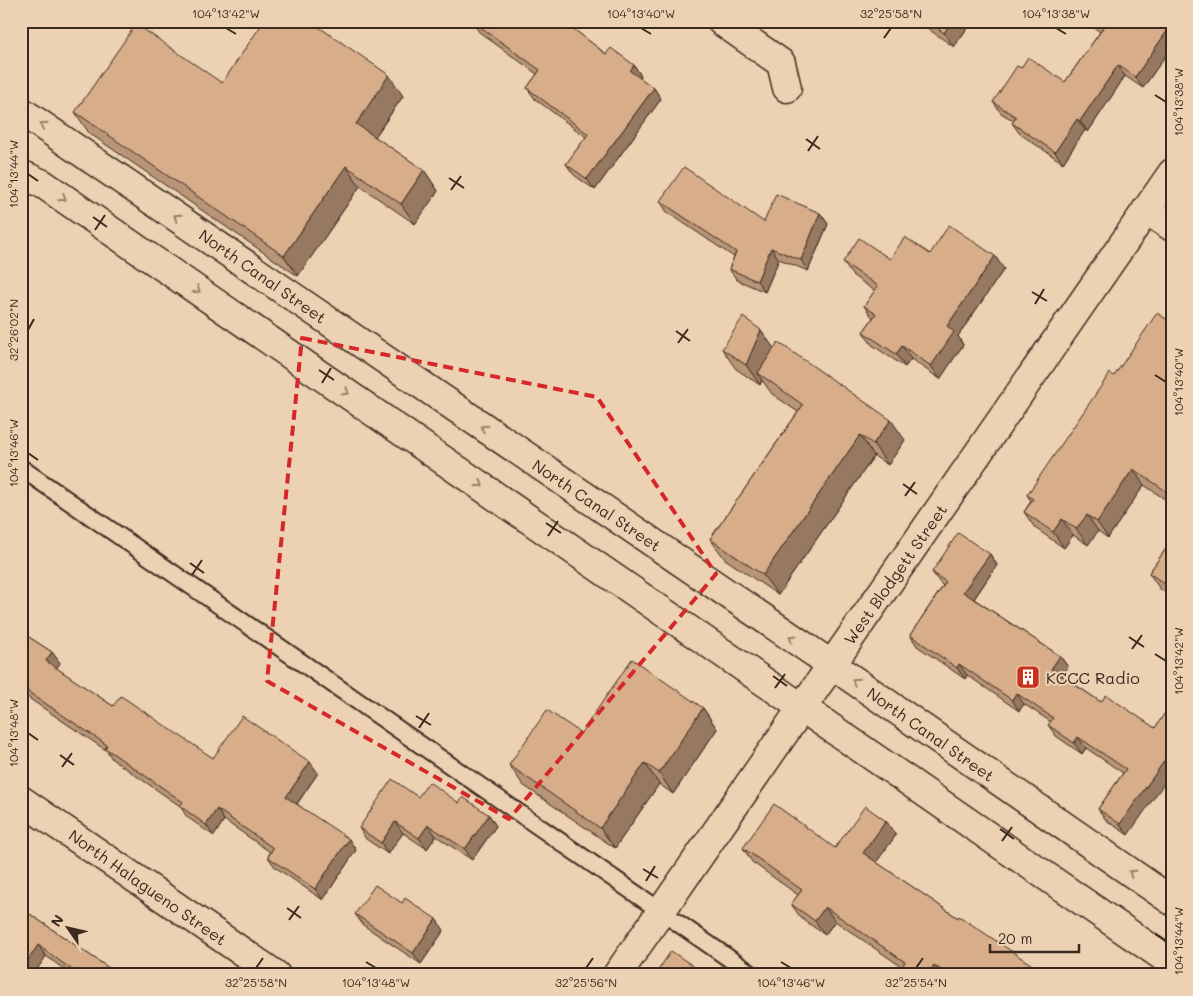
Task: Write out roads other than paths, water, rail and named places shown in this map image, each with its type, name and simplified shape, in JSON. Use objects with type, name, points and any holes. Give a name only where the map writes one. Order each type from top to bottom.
[{"type":"main road","points":[[721,21],[782,63],[786,88]]},
{"type":"main road","name":"North Canal Street","points":[[21,112],[832,665],[1172,901]]},
{"type":"main road","name":"West Blodgett Street","points":[[617,975],[1172,173]]},
{"type":"main road","points":[[21,174],[43,184],[804,707],[1172,963]]},
{"type":"main road","points":[[1146,210],[1172,227]]},
{"type":"main road","name":"North Halagueno Street","points":[[21,800],[276,975]]},
{"type":"lane","points":[[21,468],[753,975]]},
{"type":"place","name":"KCCC Radio","points":[[1028,677]]}]
